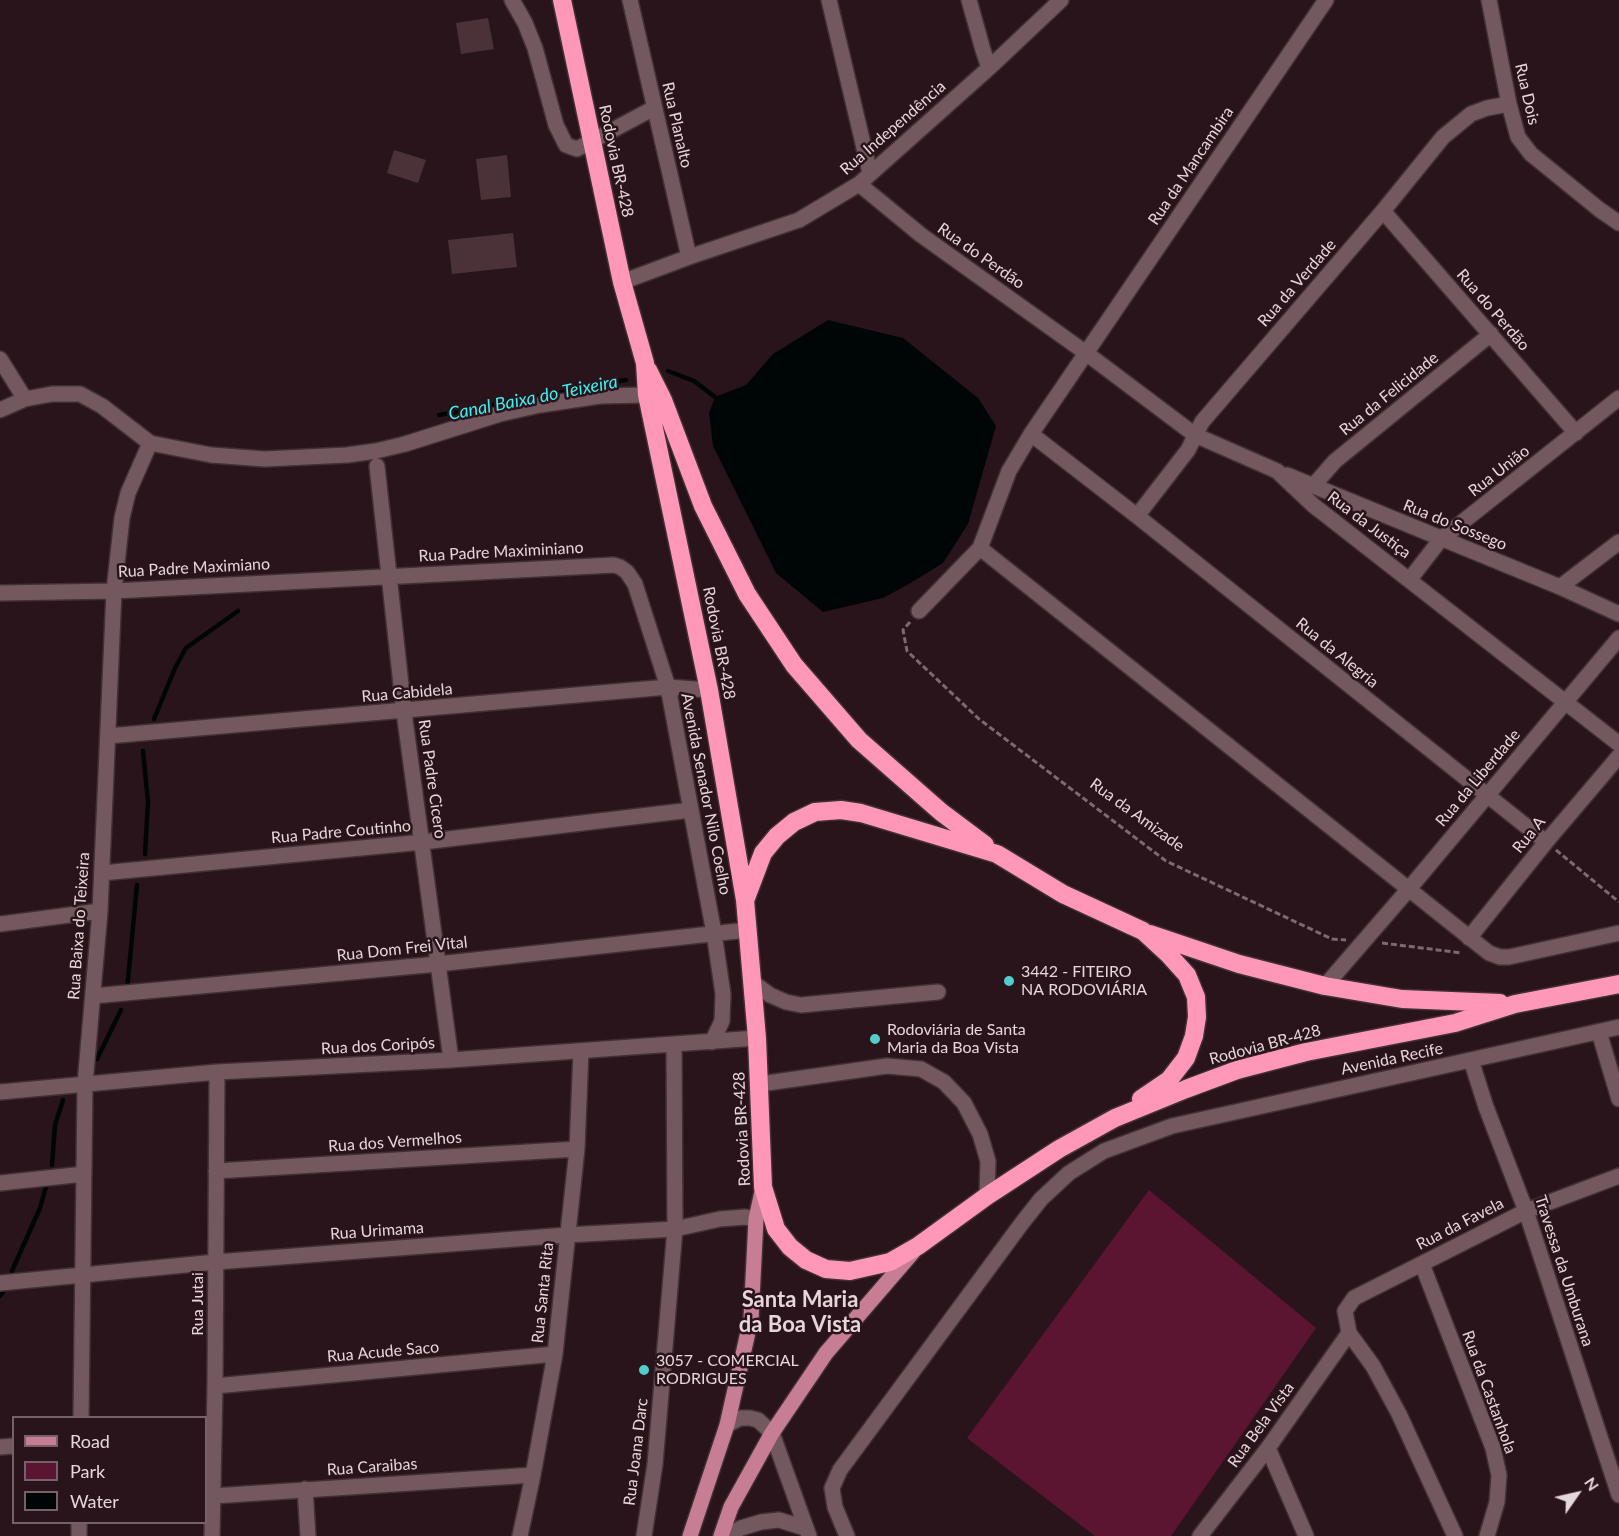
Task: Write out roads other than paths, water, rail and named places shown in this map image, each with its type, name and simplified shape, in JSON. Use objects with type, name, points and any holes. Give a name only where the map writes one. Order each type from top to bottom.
[{"type":"highway","name":"Rodovia BR-428","points":[[562,0],[622,282],[645,363],[663,400],[703,506],[747,594],[794,665],[859,740],[941,812],[997,854]]},
{"type":"highway","name":"Rodovia BR-428","points":[[645,363],[647,395],[708,690],[745,900],[760,1084],[763,1187],[776,1228],[790,1247],[806,1260],[826,1269],[850,1271],[890,1262],[918,1246],[987,1196],[1059,1149],[1115,1118],[1237,1070],[1306,1052],[1455,1023],[1515,1004],[1619,984]]},
{"type":"highway","points":[[745,900],[763,853],[777,836],[794,822],[815,812],[841,810],[861,813],[997,854],[1063,894],[1143,931],[1169,955],[1186,975],[1196,998],[1197,1017],[1194,1036],[1186,1058],[1169,1080],[1115,1118]]},
{"type":"highway","name":"Rodovia BR-428","points":[[1143,931],[1239,964],[1325,986],[1402,999],[1515,1004]]},
{"type":"main road","points":[[690,1536],[727,1425],[751,1319],[756,1219],[763,1187]]},
{"type":"main road","points":[[721,1536],[731,1507],[749,1472],[772,1433],[826,1353],[918,1246]]},
{"type":"street","points":[[512,0],[535,48],[561,138],[566,145],[577,149],[654,108]]},
{"type":"street","name":"Rua Planalto","points":[[630,0],[689,257]]},
{"type":"street","points":[[829,0],[865,178]]},
{"type":"street","points":[[969,0],[989,68]]},
{"type":"street","name":"Rua Independência","points":[[622,282],[799,220],[865,178],[989,68],[1061,0]]},
{"type":"street","name":"Rua da Mancambira","points":[[981,548],[1009,471],[1031,434],[1326,0]]},
{"type":"street","name":"Rua Dois","points":[[1489,0],[1509,104],[1518,137],[1531,154],[1619,223]]},
{"type":"street","name":"Rua da Verdade","points":[[1137,516],[1188,450],[1202,422],[1383,211],[1443,137],[1470,114],[1509,104]]},
{"type":"street","name":"Rua do Perdão","points":[[865,178],[921,236],[1086,353]]},
{"type":"street","name":"Rua do Perdão","points":[[1383,211],[1576,433]]},
{"type":"street","name":"Rua da Felicidade","points":[[1313,486],[1335,461],[1491,334]]},
{"type":"street","name":"Rua da Justiça","points":[[1086,353],[1195,435],[1277,471],[1312,505],[1410,579],[1619,744]]},
{"type":"street","points":[[0,359],[25,399]]},
{"type":"street","points":[[0,410],[25,399],[52,394],[80,394],[102,406],[150,443],[211,455],[265,459],[347,455],[405,444],[500,414],[540,405],[600,396],[647,395]]},
{"type":"street","name":"Rua União","points":[[1410,579],[1441,539],[1619,398]]},
{"type":"street","name":"Rua da Alegria","points":[[1031,434],[1546,842]]},
{"type":"street","name":"Rua Baixa do Teixeira","points":[[81,1416],[85,1084],[100,911],[114,591],[122,518],[128,493],[150,443]]},
{"type":"street","name":"Rua Padre Cicero","points":[[376,466],[404,712],[451,1060]]},
{"type":"street","name":"Rua do Sossego","points":[[1277,471],[1560,587],[1619,614]]},
{"type":"street","points":[[1560,587],[1619,542]]},
{"type":"street","points":[[919,611],[981,548],[1408,890],[1468,946],[1500,957],[1509,957],[1619,933]]},
{"type":"street","name":"Rua Padre Maximiniano","points":[[390,576],[614,565]]},
{"type":"street","name":"Avenida Senador Nilo Coelho","points":[[614,565],[627,572],[636,584],[668,687],[714,933],[723,1009],[722,1021],[712,1042]]},
{"type":"street","name":"Rua Padre Maximiano","points":[[0,593],[114,591],[390,576]]},
{"type":"street","name":"Rua da Liberdade","points":[[1325,986],[1619,638]]},
{"type":"street","name":"Rua Cabidela","points":[[108,736],[404,712],[668,687],[708,690]]},
{"type":"street","name":"Rua A","points":[[1468,946],[1546,842],[1619,756]]},
{"type":"street","name":"Rua Padre Coutinho","points":[[102,873],[423,842],[691,810]]},
{"type":"street","points":[[0,924],[100,911]]},
{"type":"street","name":"Rua Dom Frei Vital","points":[[93,996],[438,964],[747,930]]},
{"type":"street","points":[[751,981],[770,995],[801,1005],[938,992]]},
{"type":"street","name":"Avenida Recife","points":[[847,1536],[834,1507],[832,1488],[840,1470],[1041,1199],[1069,1173],[1104,1150],[1172,1126],[1619,1027]]},
{"type":"street","points":[[1599,1032],[1619,1100]]},
{"type":"street","name":"Rua dos Coripós","points":[[0,1092],[217,1072],[451,1060],[757,1038]]},
{"type":"street","points":[[674,1044],[675,1229]]},
{"type":"street","name":"Rua Santa Rita","points":[[520,1536],[555,1354],[577,1149],[581,1051]]},
{"type":"street","name":"Travessa da Umburana","points":[[1471,1060],[1486,1107],[1526,1211],[1619,1495]]},
{"type":"street","points":[[760,1084],[887,1066],[921,1069],[944,1082],[964,1103],[980,1134],[988,1161],[987,1196]]},
{"type":"street","name":"Rua Jutai","points":[[212,1536],[216,1386],[217,1072]]},
{"type":"street","name":"Rua dos Vermelhos","points":[[216,1172],[577,1149]]},
{"type":"street","points":[[0,1183],[84,1174]]},
{"type":"street","name":"Rua da Favela","points":[[1349,1333],[1345,1311],[1354,1298],[1526,1211],[1619,1176]]},
{"type":"street","name":"Rua Urimama","points":[[0,1283],[216,1262],[675,1229],[720,1219],[745,1217],[756,1219]]},
{"type":"street","name":"Rua Joana Darc","points":[[644,1536],[655,1464],[675,1229]]},
{"type":"street","name":"Rua da Castanhola","points":[[1422,1264],[1493,1448],[1499,1475],[1497,1502],[1487,1536]]},
{"type":"street","points":[[1349,1333],[1373,1366],[1399,1414],[1455,1536]]},
{"type":"street","name":"Rua Bela Vista","points":[[1200,1536],[1268,1448],[1349,1333]]},
{"type":"street","name":"Rua Acude Saco","points":[[216,1386],[555,1354]]},
{"type":"street","points":[[727,1425],[740,1419],[750,1418],[758,1420],[772,1433],[807,1532]]},
{"type":"street","points":[[1268,1448],[1306,1536]]},
{"type":"street","name":"Rua Caraibas","points":[[213,1496],[533,1475]]},
{"type":"street","points":[[305,1490],[308,1536]]},
{"type":"street","points":[[726,1536],[760,1522],[779,1520],[807,1532]]},
{"type":"water","points":[[828,320],[903,338],[978,398],[996,426],[968,524],[943,563],[883,598],[823,612],[776,573],[713,446],[709,413],[715,397],[746,385],[773,354]]},
{"type":"waterway","name":"Canal Baixa do Teixeira","points":[[668,371],[694,381],[715,397]]},
{"type":"waterway","name":"Canal Baixa do Teixeira","points":[[439,415],[626,380]]},
{"type":"waterway","name":"Canal Baixa do Teixeira","points":[[154,719],[175,668],[186,648],[238,611]]},
{"type":"waterway","name":"Canal Baixa do Teixeira","points":[[143,751],[148,802],[145,854]]},
{"type":"waterway","name":"Canal Baixa do Teixeira","points":[[127,990],[137,885]]},
{"type":"waterway","name":"Canal Baixa do Teixeira","points":[[97,1059],[121,1010]]},
{"type":"waterway","name":"Canal Baixa do Teixeira","points":[[52,1165],[55,1125],[63,1100]]},
{"type":"waterway","name":"Canal Baixa do Teixeira","points":[[12,1271],[40,1208],[46,1187]]},
{"type":"waterway","name":"Canal Baixa do Teixeira","points":[[0,1296],[5,1289]]},
{"type":"place","name":"3442 - FITEIRO NA RODOVIÁRIA","points":[[1009,981]]},
{"type":"place","name":"Rodoviária de Santa Maria da Boa Vista","points":[[875,1039]]},
{"type":"place","name":"3057 - COMERCIAL RODRIGUES","points":[[644,1370]]},
{"type":"district","name":"Santa Maria da Boa Vista","points":[[800,1312]]}]
